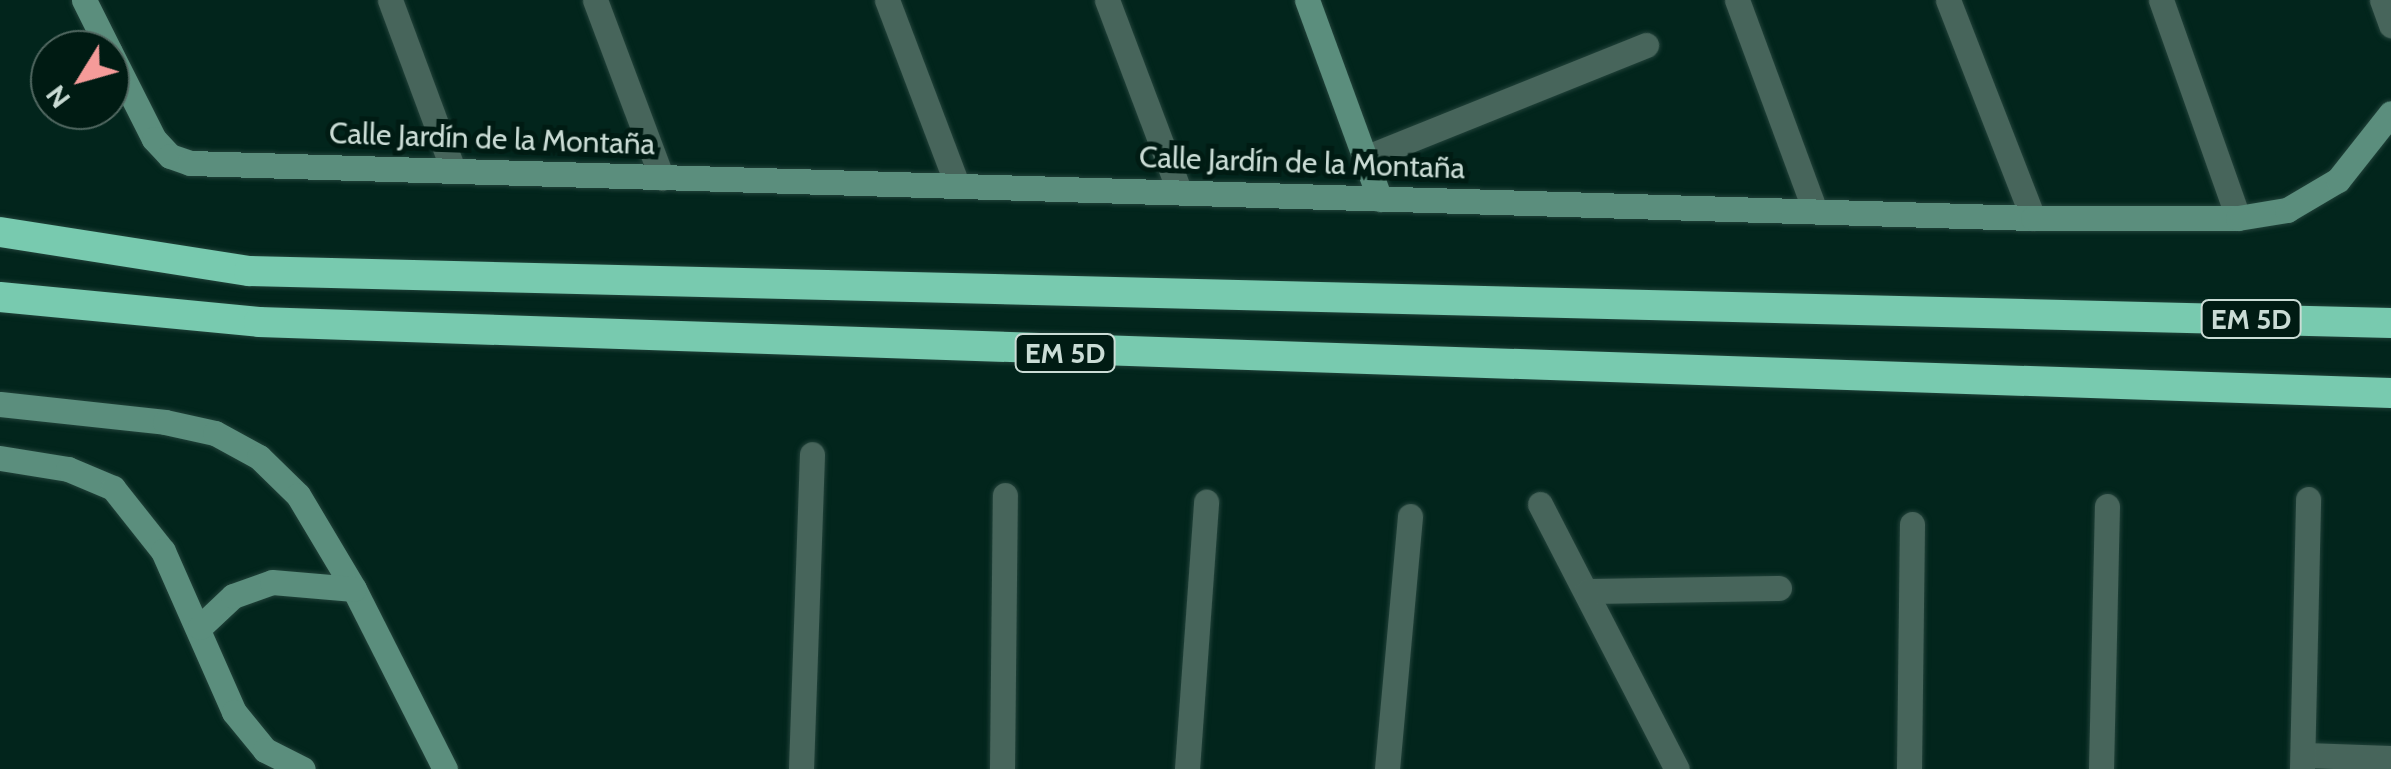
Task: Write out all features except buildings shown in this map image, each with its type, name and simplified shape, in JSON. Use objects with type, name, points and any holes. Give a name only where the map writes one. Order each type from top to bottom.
[{"type":"highway","name":"EM 5D","points":[[0,232],[249,271],[2391,323]]},
{"type":"highway","name":"EM 5D","points":[[0,296],[258,322],[2391,393]]},
{"type":"street","points":[[84,0],[99,30]]},
{"type":"street","points":[[390,0],[452,168]]},
{"type":"street","points":[[595,0],[662,178]]},
{"type":"street","points":[[887,0],[958,184]]},
{"type":"street","points":[[1106,0],[1179,191]]},
{"type":"street","points":[[1307,0],[1380,198]]},
{"type":"street","points":[[1737,0],[1815,211]]},
{"type":"street","points":[[1948,0],[2033,218]]},
{"type":"street","points":[[2161,0],[2238,218]]},
{"type":"street","points":[[2382,0],[2391,25]]},
{"type":"street","points":[[1365,158],[1646,45]]},
{"type":"street","name":"Calle Jardín de la Montaña","points":[[130,91],[154,139],[170,156],[190,163],[2033,218],[2238,218],[2287,210],[2338,180],[2391,113]]},
{"type":"street","points":[[0,404],[216,433],[259,457],[298,495],[354,590],[444,769]]},
{"type":"street","points":[[801,769],[812,454]]},
{"type":"street","points":[[0,458],[68,469],[113,488],[143,518],[200,627],[234,712],[264,750],[302,769]]},
{"type":"street","points":[[1002,769],[1005,495]]},
{"type":"street","points":[[2308,499],[2303,762],[2391,758]]},
{"type":"street","points":[[1187,769],[1206,502]]},
{"type":"street","points":[[1540,504],[1588,591],[1667,764]]},
{"type":"street","points":[[2101,769],[2107,506]]},
{"type":"street","points":[[1387,769],[1410,516]]},
{"type":"street","points":[[1909,769],[1912,524]]},
{"type":"street","points":[[200,627],[234,596],[272,582],[354,590]]},
{"type":"street","points":[[1588,591],[1779,588]]}]
